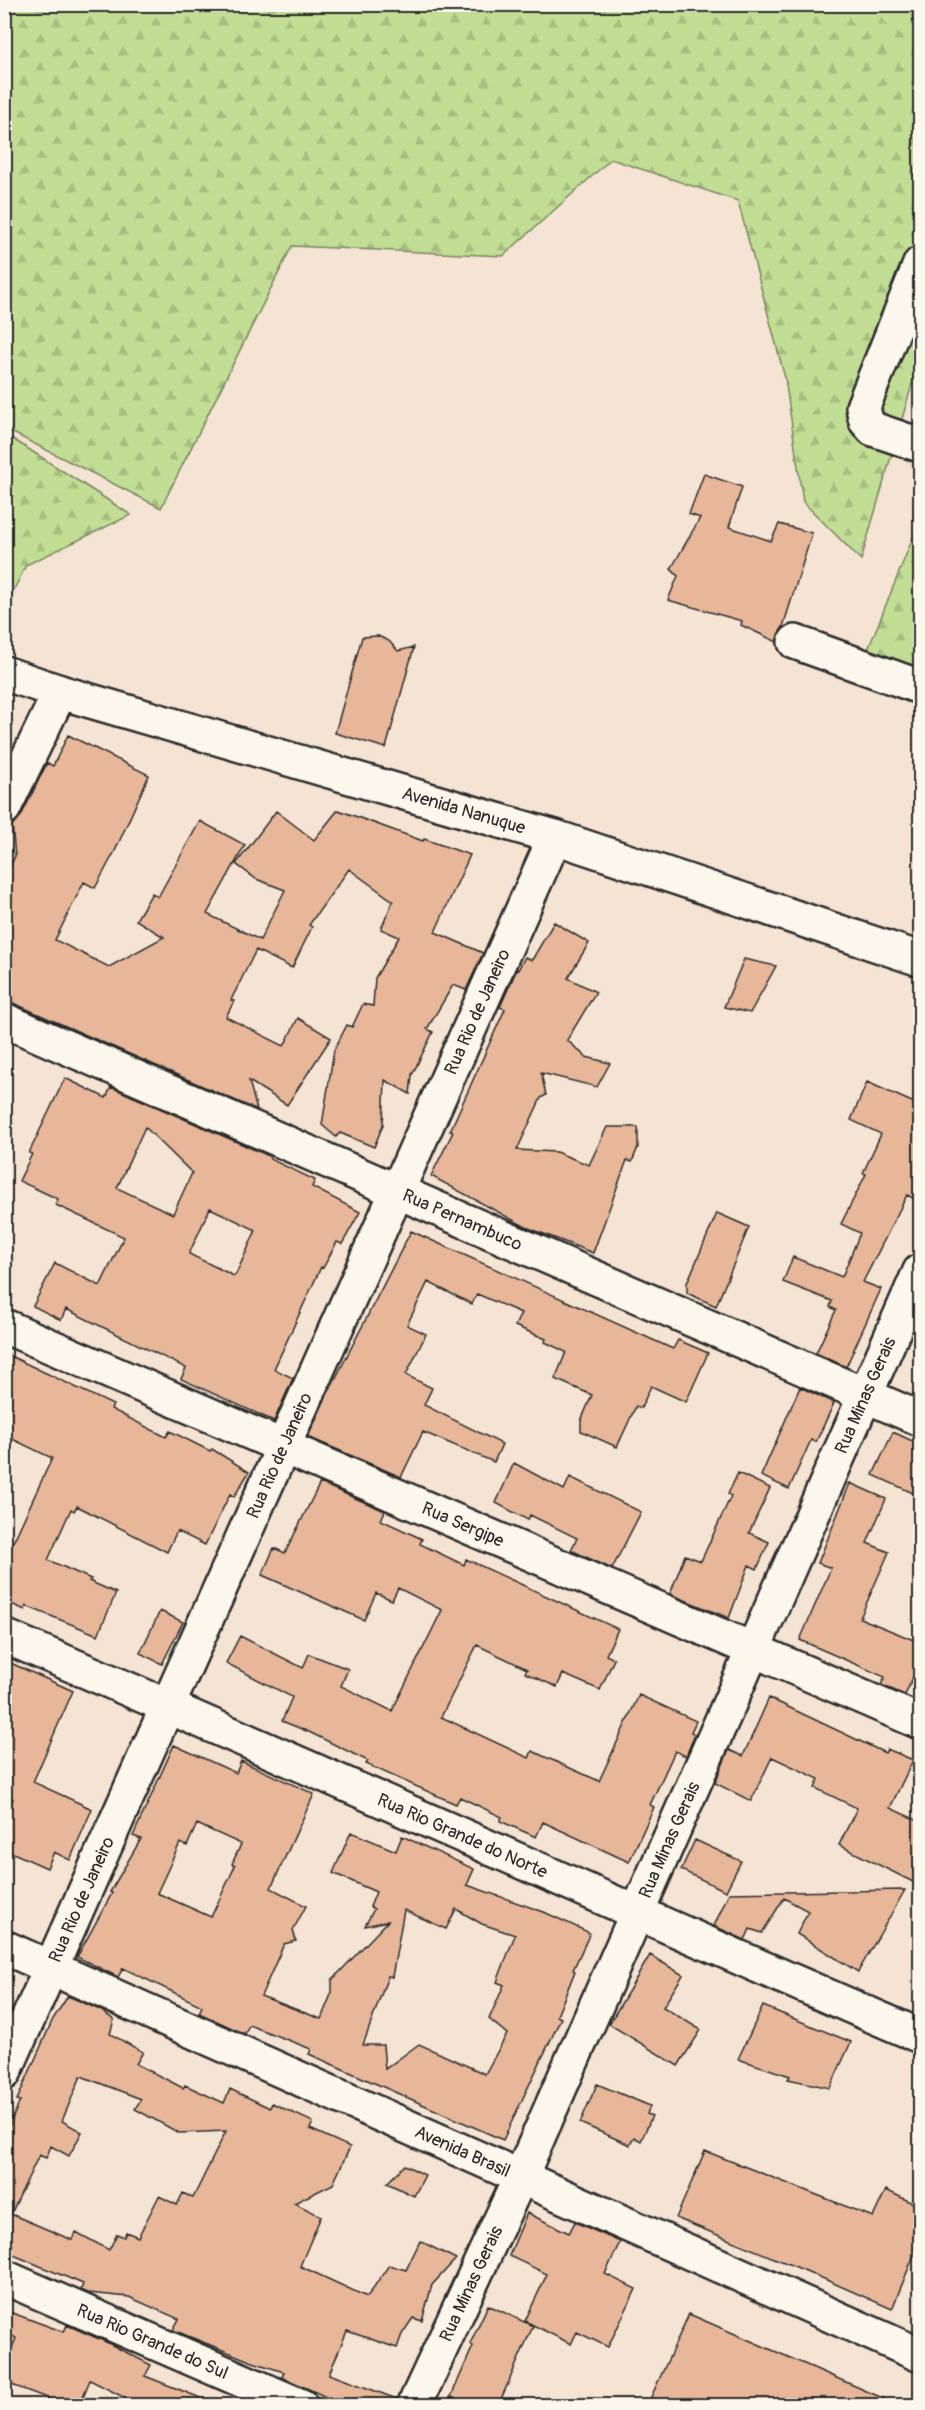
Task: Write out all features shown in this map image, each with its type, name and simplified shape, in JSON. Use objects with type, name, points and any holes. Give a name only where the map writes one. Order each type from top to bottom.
[{"type":"street","points":[[921,264],[863,407],[866,421],[873,429],[921,445]]},
{"type":"street","points":[[795,642],[921,687]]},
{"type":"street","name":"Avenida Nanuque","points":[[4,673],[60,692],[555,837],[921,959]]},
{"type":"street","points":[[4,808],[60,692]]},
{"type":"street","name":"Rua Rio de Janeiro","points":[[4,2073],[555,837]]},
{"type":"street","name":"Rua Pernambuco","points":[[4,1020],[921,1419]]},
{"type":"street","name":"Rua Minas Gerais","points":[[414,2406],[521,2176],[921,1271]]},
{"type":"street","name":"Rua Sergipe","points":[[4,1326],[921,1722]]},
{"type":"street","name":"Rua Rio Grande do Norte","points":[[4,1636],[168,1706],[636,1914],[921,2036]]},
{"type":"street","name":"Avenida Brasil","points":[[4,1947],[921,2355]]},
{"type":"street","name":"Rua Rio Grande do Sul","points":[[4,2277],[301,2406]]},
{"type":"green space","points":[[4,5],[920,5],[920,357],[861,560],[803,502],[785,378],[738,201],[611,159],[503,256],[292,246],[161,508],[5,429]]},
{"type":"green space","points":[[5,434],[131,515],[26,565],[5,608]]},
{"type":"green space","points":[[920,520],[920,678],[865,657]]},
{"type":"building","points":[[704,474],[742,487],[729,527],[771,541],[779,524],[812,533],[777,642],[741,625],[742,621],[668,600],[678,576],[671,569],[700,518],[689,514]]},
{"type":"building","points":[[378,636],[389,641],[398,651],[414,647],[386,748],[335,733],[362,637]]},
{"type":"building","points":[[68,735],[149,775],[115,851],[95,888],[84,882],[55,940],[109,967],[164,937],[136,920],[152,893],[158,897],[200,821],[245,845],[207,914],[260,940],[285,890],[256,879],[236,864],[276,811],[314,840],[338,810],[423,841],[424,839],[470,855],[435,932],[483,953],[466,990],[453,985],[427,1029],[433,1032],[412,1075],[410,1094],[385,1080],[383,1125],[374,1147],[340,1133],[336,1137],[322,1125],[334,1050],[347,1025],[352,1027],[363,1004],[373,1006],[375,978],[399,937],[381,929],[393,901],[349,869],[309,925],[312,927],[292,968],[256,950],[231,1000],[234,1001],[226,1017],[284,1046],[298,1018],[331,1038],[287,1105],[249,1081],[257,1110],[4,999],[4,879],[15,856],[12,825],[21,816],[47,763],[53,766]]},
{"type":"building","points":[[554,922],[589,943],[568,978],[596,992],[567,1040],[586,1057],[610,1063],[597,1087],[541,1073],[546,1095],[541,1098],[517,1150],[556,1152],[589,1165],[607,1127],[638,1127],[638,1147],[632,1162],[627,1160],[593,1253],[526,1227],[431,1176],[453,1132],[450,1131],[505,1009],[500,1007],[517,969],[525,957],[532,960]]},
{"type":"building","points":[[744,959],[776,966],[750,1013],[724,1007]]},
{"type":"building","points":[[65,1078],[106,1098],[111,1087],[269,1156],[270,1159],[315,1180],[312,1187],[360,1212],[342,1244],[337,1242],[323,1268],[321,1267],[274,1369],[293,1378],[274,1421],[181,1379],[186,1368],[66,1309],[61,1320],[33,1306],[55,1263],[100,1286],[124,1237],[56,1205],[58,1199],[19,1181],[32,1154],[29,1153]],"holes":[[[145,1127],[192,1173],[173,1214],[117,1188]],[[210,1208],[256,1230],[234,1276],[189,1254]]]},
{"type":"building","points":[[867,1082],[921,1106],[921,1202],[907,1195],[863,1282],[881,1289],[846,1367],[816,1353],[836,1310],[830,1307],[832,1301],[783,1282],[793,1257],[842,1277],[860,1233],[841,1224],[866,1174],[863,1173],[881,1134],[851,1120]]},
{"type":"building","points":[[717,1213],[749,1227],[716,1306],[687,1293],[687,1283]]},
{"type":"building","points":[[411,1231],[673,1349],[678,1340],[708,1353],[686,1402],[651,1386],[641,1408],[636,1406],[617,1447],[581,1431],[581,1421],[592,1395],[555,1379],[566,1352],[545,1342],[546,1339],[515,1326],[521,1313],[477,1294],[472,1304],[428,1282],[407,1325],[426,1334],[406,1375],[432,1388],[424,1405],[502,1444],[494,1462],[423,1432],[401,1477],[308,1437]]},
{"type":"building","points":[[4,1353],[113,1405],[111,1409],[166,1437],[170,1431],[210,1451],[212,1449],[249,1472],[234,1497],[230,1494],[205,1545],[177,1531],[167,1552],[77,1506],[74,1511],[71,1509],[48,1560],[116,1593],[98,1635],[26,1606],[25,1610],[4,1601],[4,1562],[52,1458],[4,1435]]},
{"type":"building","points":[[800,1387],[834,1403],[816,1442],[811,1440],[789,1489],[761,1476]]},
{"type":"building","points":[[893,1432],[921,1445],[921,1478],[913,1493],[873,1475]]},
{"type":"building","points":[[514,1463],[564,1490],[570,1477],[641,1512],[612,1569],[571,1550],[577,1538],[530,1515],[528,1520],[496,1503]]},
{"type":"building","points":[[738,1473],[770,1488],[749,1533],[769,1542],[757,1569],[749,1565],[729,1618],[670,1594],[685,1555],[701,1561],[731,1496],[728,1494]]},
{"type":"building","points":[[320,1483],[385,1511],[381,1520],[422,1539],[420,1544],[464,1565],[466,1559],[618,1629],[606,1655],[614,1659],[600,1690],[563,1674],[557,1687],[525,1673],[527,1669],[477,1645],[441,1717],[529,1758],[532,1751],[599,1781],[639,1695],[696,1721],[691,1732],[695,1734],[686,1756],[675,1751],[650,1805],[654,1807],[629,1862],[543,1822],[536,1837],[500,1821],[502,1817],[460,1797],[456,1804],[366,1764],[368,1761],[282,1721],[292,1697],[226,1663],[240,1636],[303,1668],[309,1654],[348,1669],[341,1686],[392,1711],[442,1610],[398,1588],[392,1600],[376,1593],[364,1620],[262,1575],[274,1548],[285,1553]]},
{"type":"building","points":[[850,1483],[886,1499],[867,1543],[889,1552],[860,1618],[921,1643],[921,1659],[905,1695],[881,1685],[885,1677],[800,1640],[831,1568],[818,1563]]},
{"type":"building","points":[[160,1611],[183,1622],[162,1664],[140,1653]]},
{"type":"building","points":[[4,1660],[73,1691],[33,1782],[92,1809],[70,1860],[54,1852],[47,1868],[4,1849],[4,1817],[13,1799],[4,1794]]},
{"type":"building","points":[[769,1698],[885,1753],[887,1749],[913,1760],[890,1808],[921,1822],[921,1886],[839,1845],[857,1808],[815,1788],[819,1779],[772,1757],[751,1801],[715,1783],[729,1750],[743,1756]]},
{"type":"building","points":[[174,1745],[236,1773],[241,1761],[314,1794],[271,1888],[306,1906],[293,1930],[296,1941],[284,1944],[261,1996],[321,2019],[332,1992],[332,1980],[388,1921],[365,1926],[374,1909],[370,1907],[376,1892],[333,1873],[351,1832],[396,1851],[402,1836],[474,1869],[467,1885],[544,1912],[590,1933],[573,1970],[575,1971],[557,2016],[561,2018],[503,2140],[309,2054],[311,2049],[249,2025],[245,2034],[199,2013],[202,2006],[123,1968],[118,1977],[77,1957],[112,1893],[110,1892],[141,1839],[133,1836]],"holes":[[[197,1824],[241,1844],[232,1864],[235,1866],[211,1917],[157,1893],[180,1843],[187,1846]],[[456,1909],[482,1924],[515,1935],[497,1982],[504,1985],[489,2019],[507,2034],[485,2074],[419,2044],[385,2069],[383,2045],[363,2045],[388,1976],[392,1977],[404,1910],[446,1929]]]},
{"type":"building","points":[[695,1840],[741,1861],[726,1891],[681,1870]]},
{"type":"building","points":[[905,1890],[858,1972],[797,1934],[808,1911],[784,1898],[762,1933],[750,1929],[745,1940],[714,1926],[729,1893]]},
{"type":"building","points":[[650,1955],[683,1975],[663,2007],[701,2030],[678,2066],[609,2024]]},
{"type":"building","points":[[68,1996],[100,2010],[114,2020],[110,2034],[143,2052],[136,2064],[183,2088],[185,2085],[224,2103],[230,2089],[270,2108],[272,2103],[313,2122],[310,2129],[350,2147],[333,2184],[294,2203],[321,2216],[300,2266],[367,2297],[389,2265],[406,2270],[420,2241],[456,2259],[432,2285],[422,2321],[413,2318],[402,2334],[397,2348],[347,2331],[329,2374],[397,2399],[396,2406],[346,2406],[282,2377],[284,2372],[173,2330],[179,2319],[129,2297],[88,2293],[81,2290],[83,2284],[4,2251],[4,2138],[20,2101],[17,2100],[53,2019]],"holes":[[[81,2076],[141,2099],[135,2109],[179,2133],[226,2131],[193,2198],[183,2193],[177,2205],[159,2196],[138,2237],[126,2232],[124,2237],[117,2234],[109,2250],[76,2232],[72,2240],[11,2214],[39,2155],[46,2158],[51,2146],[69,2156],[82,2132],[62,2121]]]},
{"type":"building","points":[[763,2006],[851,2042],[830,2088],[788,2079],[790,2076],[738,2059]]},
{"type":"building","points":[[597,2084],[650,2106],[647,2114],[652,2116],[641,2141],[634,2137],[630,2145],[580,2123]]},
{"type":"building","points":[[705,2151],[873,2217],[886,2190],[921,2207],[921,2238],[892,2309],[676,2218]]},
{"type":"building","points":[[405,2165],[425,2175],[414,2196],[387,2183]]},
{"type":"building","points":[[527,2213],[569,2233],[575,2222],[620,2242],[605,2274],[636,2289],[608,2347],[577,2332],[571,2344],[525,2321],[547,2274],[509,2256]]},
{"type":"building","points":[[488,2305],[533,2326],[498,2406],[447,2406],[473,2346],[470,2344]]},
{"type":"building","points":[[4,2310],[64,2332],[67,2325],[106,2342],[151,2365],[145,2376],[216,2404],[216,2406],[141,2406],[90,2380],[79,2406],[68,2406],[4,2382],[4,2368],[16,2338],[4,2332]]},
{"type":"building","points":[[689,2314],[901,2406],[647,2406]]}]
